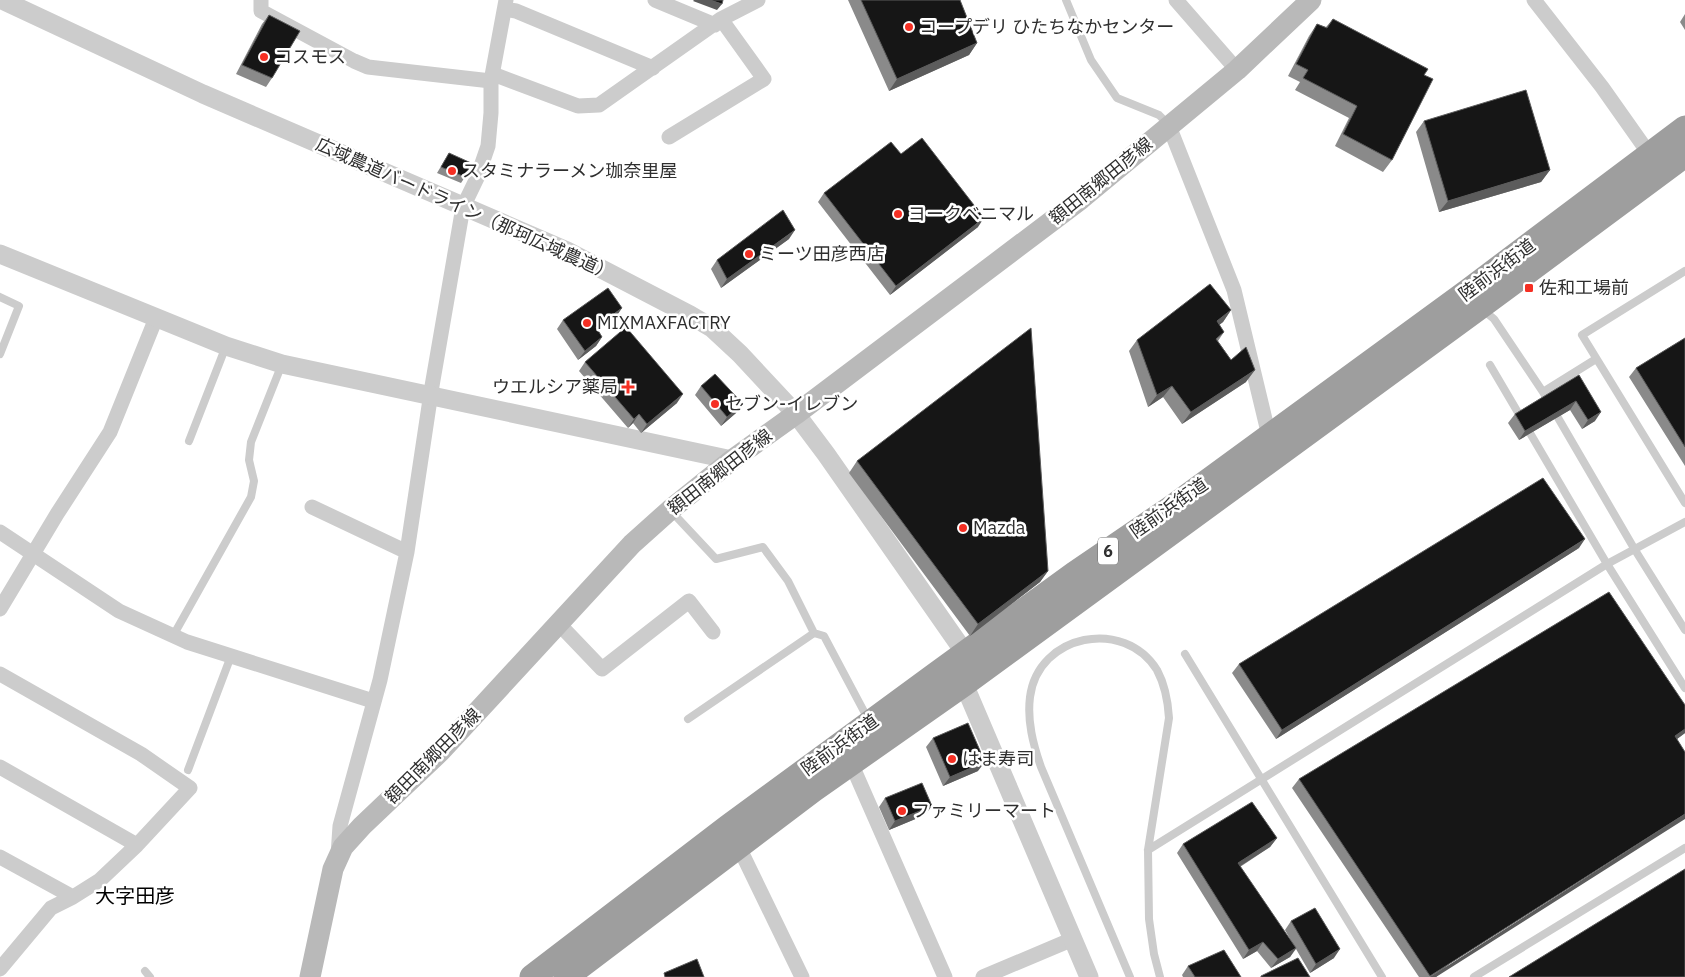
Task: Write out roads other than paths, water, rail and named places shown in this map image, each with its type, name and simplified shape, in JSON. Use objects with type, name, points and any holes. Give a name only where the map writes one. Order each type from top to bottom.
[{"type":"highway","name":"陸前浜街道","points":[[532,977],[734,837],[851,763],[964,684],[1474,299],[1685,128]]},
{"type":"highway","name":"陸前浜街道","points":[[566,977],[870,723],[965,653],[1171,508],[1269,436],[1685,155]]},
{"type":"main road","name":"額田南郷田彦線","points":[[310,977],[329,884],[343,847],[357,831],[441,751],[632,544],[670,510],[732,460],[1081,199],[1236,70],[1312,0]]},
{"type":"street","name":"広域農道バードライン（那珂広域農道）","points":[[2,0],[203,94],[567,251],[712,328],[740,354],[796,414],[965,653]]},
{"type":"street","points":[[261,0],[261,11],[368,68],[492,77],[578,106],[599,105],[718,22],[758,0]]},
{"type":"street","points":[[655,0],[718,22],[764,79],[669,136]]},
{"type":"street","points":[[1176,0],[1236,70]]},
{"type":"street","points":[[1534,0],[1602,87],[1650,155]]},
{"type":"street","points":[[338,857],[340,826],[380,680],[407,552],[432,386],[463,207],[477,178],[488,146],[492,113],[492,77],[506,4],[516,11],[653,68]]},
{"type":"street","points":[[1169,126],[1234,290],[1269,436]]},
{"type":"street","points":[[0,254],[226,346],[282,364],[732,460]]},
{"type":"street","points":[[0,609],[110,432],[156,318]]},
{"type":"street","points":[[312,506],[407,552]]},
{"type":"street","points":[[0,532],[119,610],[173,636],[373,701]]},
{"type":"street","points":[[558,623],[602,669],[689,601],[713,632]]},
{"type":"street","points":[[965,653],[964,684],[1089,977]]},
{"type":"street","points":[[0,674],[141,754],[190,788],[137,845],[100,880],[51,908],[0,969]]},
{"type":"street","points":[[851,763],[945,977]]},
{"type":"street","points":[[0,767],[137,845]]},
{"type":"street","points":[[734,837],[802,977]]},
{"type":"street","points":[[4,865],[72,897]]},
{"type":"street","points":[[983,977],[1073,939]]},
{"type":"lane","points":[[1066,0],[1091,60],[1117,98],[1159,115],[1169,126]]},
{"type":"lane","points":[[1685,271],[1582,336],[1685,503]]},
{"type":"lane","points":[[0,297],[19,306],[0,354]]},
{"type":"lane","points":[[1474,299],[1494,319],[1543,392],[1635,550],[1685,630]]},
{"type":"lane","points":[[189,441],[226,346]]},
{"type":"lane","points":[[1543,392],[1596,359]]},
{"type":"lane","points":[[173,636],[251,497],[254,481],[249,460],[251,442],[282,364]]},
{"type":"lane","points":[[1490,365],[1607,564],[1685,688]]},
{"type":"lane","points":[[670,510],[716,559],[763,547],[788,581],[814,633],[824,636],[870,723]]},
{"type":"lane","points":[[1148,850],[1607,564],[1685,522]]},
{"type":"lane","points":[[688,719],[814,633]]},
{"type":"lane","points":[[1130,977],[1041,767],[1030,726],[1030,694],[1038,675],[1050,657],[1072,643],[1086,639],[1105,638],[1119,641],[1134,648],[1156,669],[1168,700],[1169,718],[1148,850],[1149,919],[1154,954],[1160,977]]},
{"type":"lane","points":[[1185,654],[1382,977]]},
{"type":"lane","points":[[188,770],[231,656]]},
{"type":"lane","points":[[1474,977],[1685,848]]},
{"type":"place","name":"コープデリ ひたちなかセンター","points":[[909,27]]},
{"type":"place","name":"コスモス","points":[[264,57]]},
{"type":"place","name":"スタミナラーメン珈奈里屋","points":[[452,171]]},
{"type":"place","name":"ヨークベニマル","points":[[898,214]]},
{"type":"place","name":"ミーツ田彦西店","points":[[749,254]]},
{"type":"place","name":"佐和工場前","points":[[1529,288]]},
{"type":"place","name":"MIXMAXFACTRY","points":[[587,323]]},
{"type":"place","name":"ウエルシア薬局","points":[[628,387]]},
{"type":"place","name":"セブン-イレブン","points":[[715,404]]},
{"type":"place","name":"Mazda","points":[[963,528]]},
{"type":"place","name":"はま寿司","points":[[952,759]]},
{"type":"place","name":"ファミリーマート","points":[[902,811]]},
{"type":"district","name":"大字田彦","points":[[135,896]]}]
